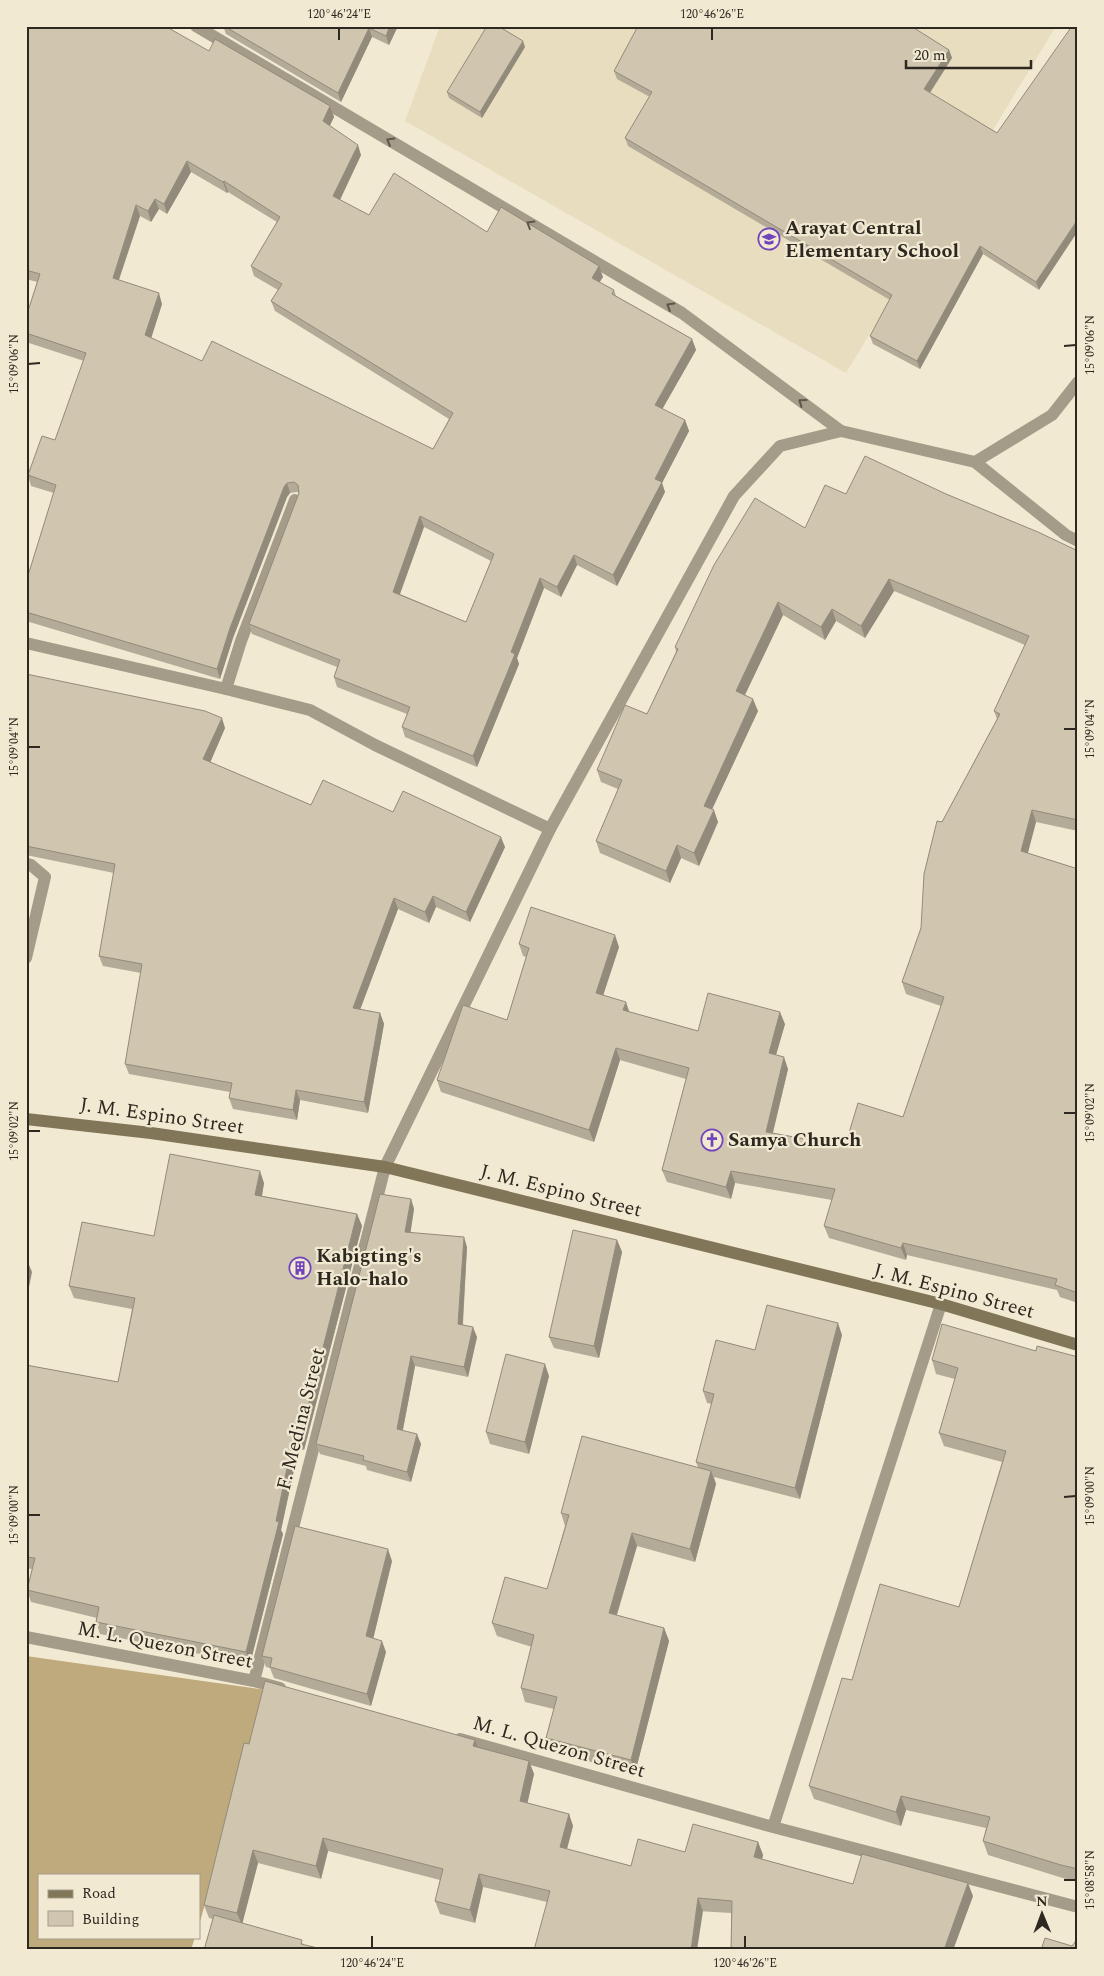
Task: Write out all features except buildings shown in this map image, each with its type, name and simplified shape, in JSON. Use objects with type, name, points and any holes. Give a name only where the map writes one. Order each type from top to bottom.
[{"type":"main road","name":"J. M. Espino Street","points":[[26,1119],[151,1133],[385,1167],[941,1304],[1078,1345]]},
{"type":"street","points":[[196,26],[682,313],[841,431],[975,462],[1066,534],[1078,541]]},
{"type":"street","points":[[975,462],[1052,415],[1078,382]]},
{"type":"street","name":"F. Medina Street","points":[[254,1681],[385,1167],[550,829],[734,496],[780,446],[841,431]]},
{"type":"street","points":[[226,689],[241,642],[295,500]]},
{"type":"street","points":[[26,643],[264,697],[310,710],[375,745],[550,829]]},
{"type":"street","points":[[26,864],[45,877],[26,958]]},
{"type":"street","points":[[773,1827],[941,1304]]},
{"type":"street","name":"M. L. Quezon Street","points":[[26,1637],[254,1681],[292,1692]]},
{"type":"street","name":"M. L. Quezon Street","points":[[446,1735],[773,1827],[1078,1907]]},
{"type":"shaded area","name":"Arayat Central Elementary School","points":[[440,26],[1056,26],[846,373],[405,121]]},
{"type":"shaded area","points":[[26,1656],[267,1690],[200,1922],[200,1874],[38,1874],[38,1938],[195,1938],[191,1950],[26,1950]]},
{"type":"place","name":"Arayat Central Elementary School","points":[[769,239]]},
{"type":"place","name":"Samya Church","points":[[712,1140]]},
{"type":"place","name":"Kabigting's Halo-halo","points":[[300,1268]]}]
